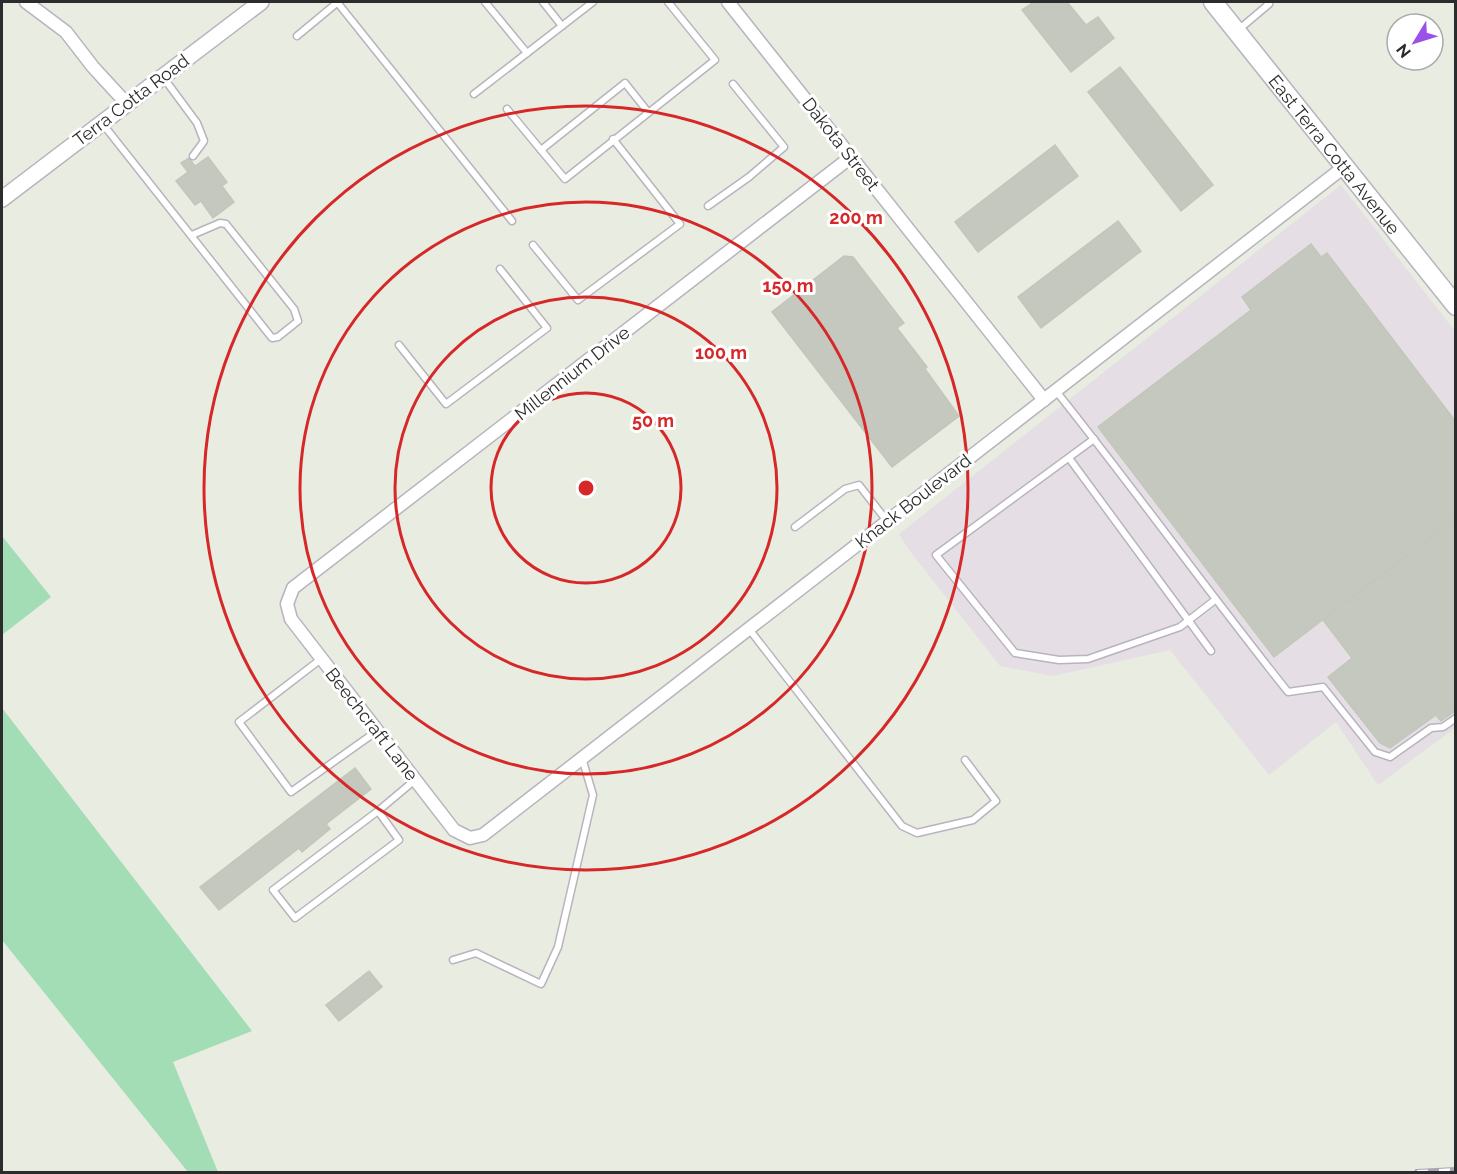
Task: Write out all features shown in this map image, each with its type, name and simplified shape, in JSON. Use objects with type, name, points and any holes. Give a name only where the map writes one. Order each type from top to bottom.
[{"type":"main road","name":"East Terra Cotta Avenue","points":[[1213,2],[1344,167],[1454,300]]},
{"type":"street","points":[[26,2],[66,32],[93,67],[127,104]]},
{"type":"street","name":"Terra Cotta Road","points":[[2,199],[261,2]]},
{"type":"street","name":"Dakota Street","points":[[728,2],[1044,400]]},
{"type":"street","name":"Millennium Drive","points":[[293,588],[851,157]]},
{"type":"street","name":"Knack Boulevard","points":[[483,835],[1344,167]]},
{"type":"street","name":"Beechcraft Lane","points":[[293,588],[287,604],[291,619],[321,659],[454,830],[470,838],[483,835]]},
{"type":"lane","points":[[297,36],[338,2],[512,221]]},
{"type":"lane","points":[[485,2],[527,53]]},
{"type":"lane","points":[[543,2],[562,26]]},
{"type":"lane","points":[[474,94],[593,2]]},
{"type":"lane","points":[[507,109],[565,179],[715,60],[668,2]]},
{"type":"lane","points":[[1236,31],[1269,4],[1267,2]]},
{"type":"lane","points":[[162,76],[197,123],[204,141],[193,156]]},
{"type":"lane","points":[[541,150],[626,83],[648,112]]},
{"type":"lane","points":[[708,206],[749,177],[784,147],[734,84]]},
{"type":"lane","points":[[102,122],[272,338],[278,337],[298,321],[294,309],[226,224],[220,223],[192,235]]},
{"type":"lane","points":[[532,245],[578,300],[680,224],[614,139]]},
{"type":"lane","points":[[399,345],[446,404],[491,371],[547,328],[500,268]]},
{"type":"lane","points":[[1055,391],[1288,692],[1323,687],[1375,752],[1389,757],[1431,728],[1443,727],[1455,718]]},
{"type":"lane","points":[[1094,439],[936,555],[1015,652],[1059,660],[1088,659],[1180,627],[1215,600]]},
{"type":"lane","points":[[1069,458],[1211,651]]},
{"type":"lane","points":[[795,526],[845,489],[859,485],[887,521]]},
{"type":"lane","points":[[749,629],[902,826],[917,833],[973,820],[996,801],[965,760]]},
{"type":"lane","points":[[321,659],[239,722],[291,792],[377,731]]},
{"type":"lane","points":[[453,960],[476,953],[541,984],[558,947],[593,795],[582,758]]},
{"type":"lane","points":[[378,811],[399,840],[295,918],[273,890],[378,811],[415,780]]},
{"type":"shaded area","points":[[1341,185],[1455,331],[1455,728],[1378,785],[1336,722],[1269,775],[1170,650],[1053,676],[1000,666],[899,534]]},
{"type":"green space","points":[[2,536],[51,597],[2,635]]},
{"type":"green space","points":[[2,708],[252,1031],[173,1062],[218,1172],[188,1172],[2,940]]},
{"type":"building","points":[[1034,2],[1067,2],[1086,25],[1098,17],[1114,38],[1071,72],[1022,10]]},
{"type":"building","points":[[1120,67],[1213,185],[1181,211],[1088,92]]},
{"type":"building","points":[[1055,145],[1078,176],[978,252],[955,222]]},
{"type":"building","points":[[208,157],[227,182],[222,186],[234,202],[213,218],[201,201],[195,205],[176,181],[188,172],[181,163],[189,158],[195,166]]},
{"type":"building","points":[[1118,221],[1141,251],[1041,328],[1018,297]]},
{"type":"building","points":[[1311,244],[1321,257],[1327,253],[1456,422],[1456,518],[1274,657],[1098,427],[1251,310],[1242,297]]},
{"type":"building","points":[[844,256],[853,257],[904,323],[897,328],[927,367],[925,369],[959,416],[892,467],[772,312]]},
{"type":"building","points":[[1456,518],[1456,710],[1441,721],[1436,715],[1390,748],[1380,743],[1328,677],[1352,658],[1323,620]]},
{"type":"building","points":[[355,768],[371,789],[326,824],[330,829],[302,852],[299,848],[219,910],[200,887]]},
{"type":"building","points":[[369,971],[382,987],[339,1021],[326,1005]]},
{"type":"railway","points":[[1417,1172],[1456,1170]]}]
